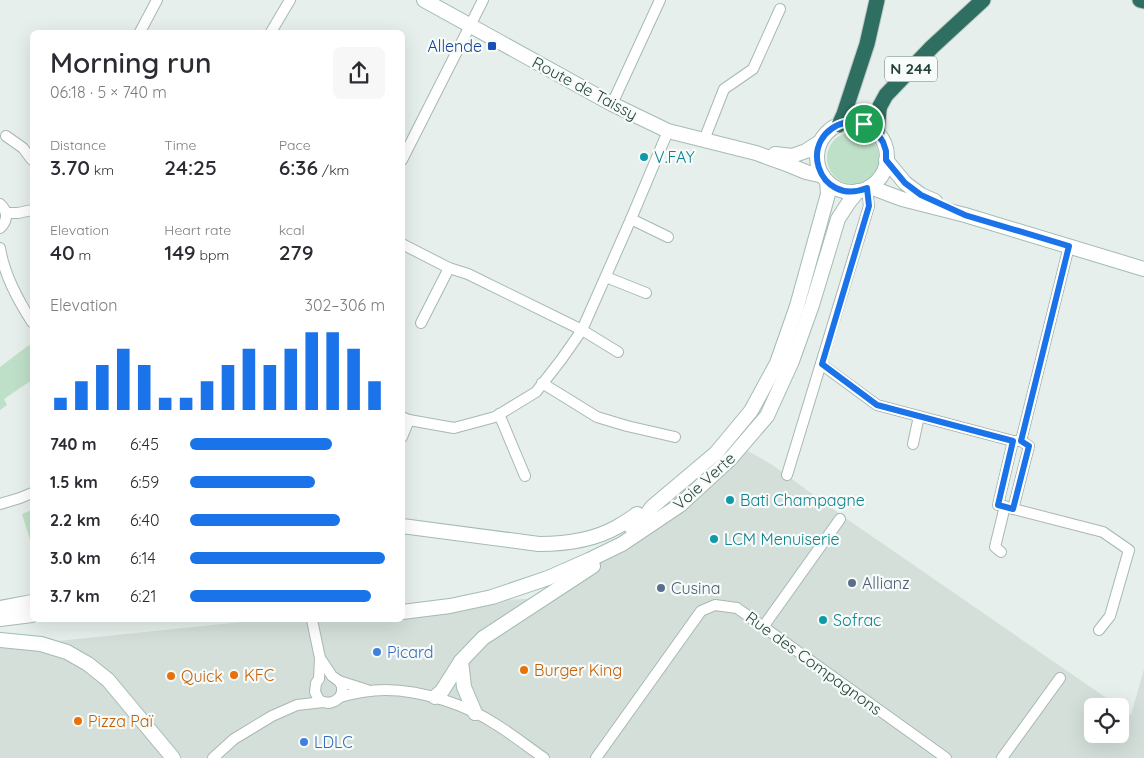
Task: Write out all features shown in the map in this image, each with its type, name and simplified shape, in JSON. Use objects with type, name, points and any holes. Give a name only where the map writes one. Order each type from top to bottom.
[{"type":"highway","name":"N 244","points":[[839,124],[867,44],[877,0]]},
{"type":"highway","name":"N 244","points":[[877,133],[879,110],[886,95],[932,47],[984,0]]},
{"type":"highway","points":[[965,16],[994,0]]},
{"type":"highway","points":[[1140,0],[1144,1]]},
{"type":"main road","name":"Route de Taissy","points":[[424,0],[612,104],[668,131],[756,153],[825,179]]},
{"type":"main road","points":[[855,122],[864,124],[877,133],[886,151],[886,160],[885,168],[876,182],[865,189],[846,192],[836,188],[825,179],[818,168],[817,150],[820,142],[831,129],[839,124],[855,122]]},
{"type":"main road","name":"Route de Taissy","points":[[756,153],[792,156],[806,151],[820,142]]},
{"type":"main road","points":[[886,160],[905,183],[921,195],[965,215]]},
{"type":"main road","name":"Voie Verte","points":[[405,607],[485,594],[537,576],[575,560],[610,541],[645,517],[652,508],[716,453],[751,410],[777,363],[797,306],[828,194],[825,179]]},
{"type":"main road","points":[[865,189],[965,215],[1144,269]]},
{"type":"main road","name":"Voie Verte","points":[[405,612],[450,606],[492,597],[548,578],[622,544],[680,505],[731,458],[767,416],[792,361],[812,305],[838,219],[848,202],[865,189]]},
{"type":"main road","points":[[405,526],[539,544],[558,544],[589,538],[616,528],[640,512],[652,508]]},
{"type":"main road","points":[[435,698],[442,691],[461,661],[483,638],[596,564],[622,544]]},
{"type":"main road","points":[[0,608],[30,602]]},
{"type":"main road","points":[[0,613],[30,609]]},
{"type":"main road","points":[[0,619],[30,616]]},
{"type":"main road","points":[[0,640],[40,644],[67,652],[88,664],[108,680],[173,758]]},
{"type":"main road","points":[[461,661],[464,687],[475,713]]},
{"type":"street","points":[[141,30],[157,0]]},
{"type":"street","points":[[272,30],[290,0]]},
{"type":"street","points":[[405,154],[483,0]]},
{"type":"street","points":[[612,104],[660,0]]},
{"type":"street","points":[[704,140],[724,89],[753,69],[780,9]]},
{"type":"street","points":[[406,418],[454,428],[495,417],[536,392],[582,330],[668,131]]},
{"type":"street","points":[[6,136],[23,148],[30,157]]},
{"type":"street","points":[[787,475],[869,206],[865,189]]},
{"type":"street","points":[[0,204],[6,213],[6,221],[0,228]]},
{"type":"street","points":[[6,213],[30,210]]},
{"type":"street","points":[[631,219],[668,236]]},
{"type":"street","points":[[405,246],[582,330],[618,352]]},
{"type":"street","points":[[1069,246],[998,505],[1104,532],[1129,550],[1110,616],[1099,630]]},
{"type":"street","points":[[0,248],[2,261],[20,303],[30,319]]},
{"type":"street","points":[[421,323],[449,268]]},
{"type":"street","points":[[606,277],[646,293]]},
{"type":"street","points":[[822,364],[877,405],[1017,441],[1029,446],[995,547],[1000,552]]},
{"type":"street","points":[[542,383],[597,417],[675,437]]},
{"type":"street","points":[[499,414],[525,476]]},
{"type":"street","points":[[913,444],[919,416]]},
{"type":"street","points":[[0,504],[30,494]]},
{"type":"street","points":[[763,627],[840,520]]},
{"type":"street","name":"Rue des Compagnons","points":[[596,758],[701,611],[715,605],[737,608],[946,758]]},
{"type":"street","points":[[312,622],[320,658],[316,696],[324,702]]},
{"type":"street","points":[[320,658],[342,686],[340,697]]},
{"type":"street","points":[[297,705],[325,676],[371,691]]},
{"type":"street","points":[[1002,758],[1060,678]]},
{"type":"street","points":[[213,758],[234,739],[272,716],[297,705],[329,703],[351,693],[384,690],[402,691],[446,700],[496,724],[544,758]]},
{"type":"shaded area","points":[[748,451],[771,464],[844,517],[1106,698],[1084,698],[1084,743],[1129,743],[1129,714],[1131,715],[1144,669],[1144,758],[0,758],[0,647],[243,622],[405,622],[405,608],[544,598]]},
{"type":"green space","points":[[848,132],[858,132],[868,136],[875,143],[879,158],[875,173],[868,180],[858,184],[848,184],[838,180],[831,173],[827,163],[827,153],[831,143],[838,136]]},
{"type":"green space","points":[[29,345],[30,381],[4,399],[7,405],[0,410],[0,367]]},
{"type":"green space","points":[[30,511],[30,540],[22,514]]},
{"type":"place","name":"Allende","points":[[492,46]]},
{"type":"place","name":"V.FAY","points":[[644,157]]},
{"type":"place","name":"Bati Champagne","points":[[730,500]]},
{"type":"place","name":"LCM Menuiserie","points":[[714,539]]},
{"type":"place","name":"Allianz","points":[[852,583]]},
{"type":"place","name":"Cusina","points":[[661,588]]},
{"type":"place","name":"Sofrac","points":[[823,620]]},
{"type":"place","name":"Picard","points":[[377,652]]},
{"type":"place","name":"Burger King","points":[[524,670]]},
{"type":"place","name":"KFC","points":[[234,675]]},
{"type":"place","name":"Quick","points":[[171,676]]},
{"type":"place","name":"Pizza Paï","points":[[78,721]]},
{"type":"place","name":"LDLC","points":[[304,742]]},
{"type":"route","points":[[855,122],[864,124],[877,133],[883,142],[886,160],[905,183],[921,195],[965,215],[1069,246],[1021,441],[1029,446],[1013,509],[998,505],[1013,441],[877,405],[822,364],[869,206],[867,188],[846,192],[826,181],[818,168],[817,150],[825,135],[839,124],[855,122]]}]
